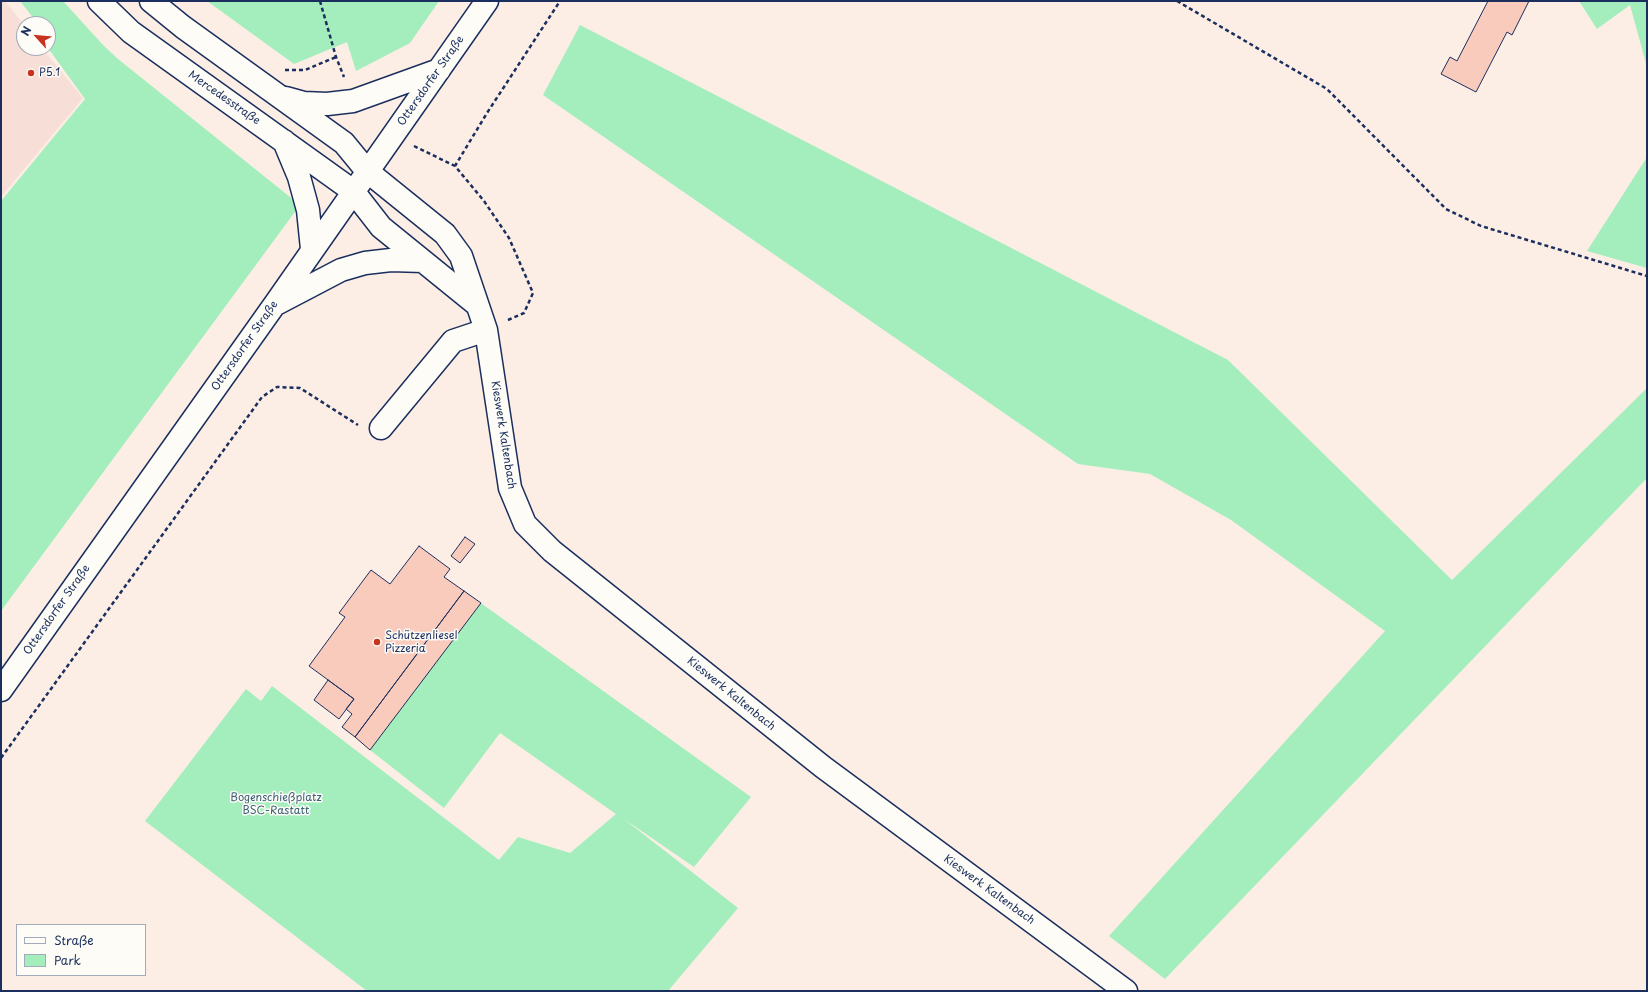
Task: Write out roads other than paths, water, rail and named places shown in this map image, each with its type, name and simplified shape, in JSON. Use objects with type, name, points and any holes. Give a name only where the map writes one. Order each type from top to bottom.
[{"type":"street","name":"Mercedesstraße","points":[[98,1],[131,32],[353,191]]},
{"type":"street","points":[[151,1],[183,27],[344,144],[367,171]]},
{"type":"street","name":"Ottersdorfer Straße","points":[[1,690],[275,304],[312,249],[487,1]]},
{"type":"street","points":[[281,97],[304,102],[327,104],[353,101],[439,70]]},
{"type":"street","points":[[283,140],[300,177],[308,210],[312,249]]},
{"type":"street","name":"Kieswerk Kaltenbach","points":[[367,171],[445,234],[461,256],[486,330],[510,488],[525,524],[552,551],[822,767],[1126,991]]},
{"type":"street","name":"Kieswerk Kaltenbach","points":[[353,191],[381,227],[476,304]]},
{"type":"street","points":[[275,304],[341,270],[364,263],[391,260],[423,261]]},
{"type":"street","points":[[381,428],[453,341],[486,330]]},
{"type":"place","name":"P5.1","points":[[31,73]]},
{"type":"place","name":"Schützenliesel Pizzeria","points":[[377,642]]},
{"type":"park label","name":"Bogenschießplatz BSC-Rastatt","points":[[276,804]]}]
